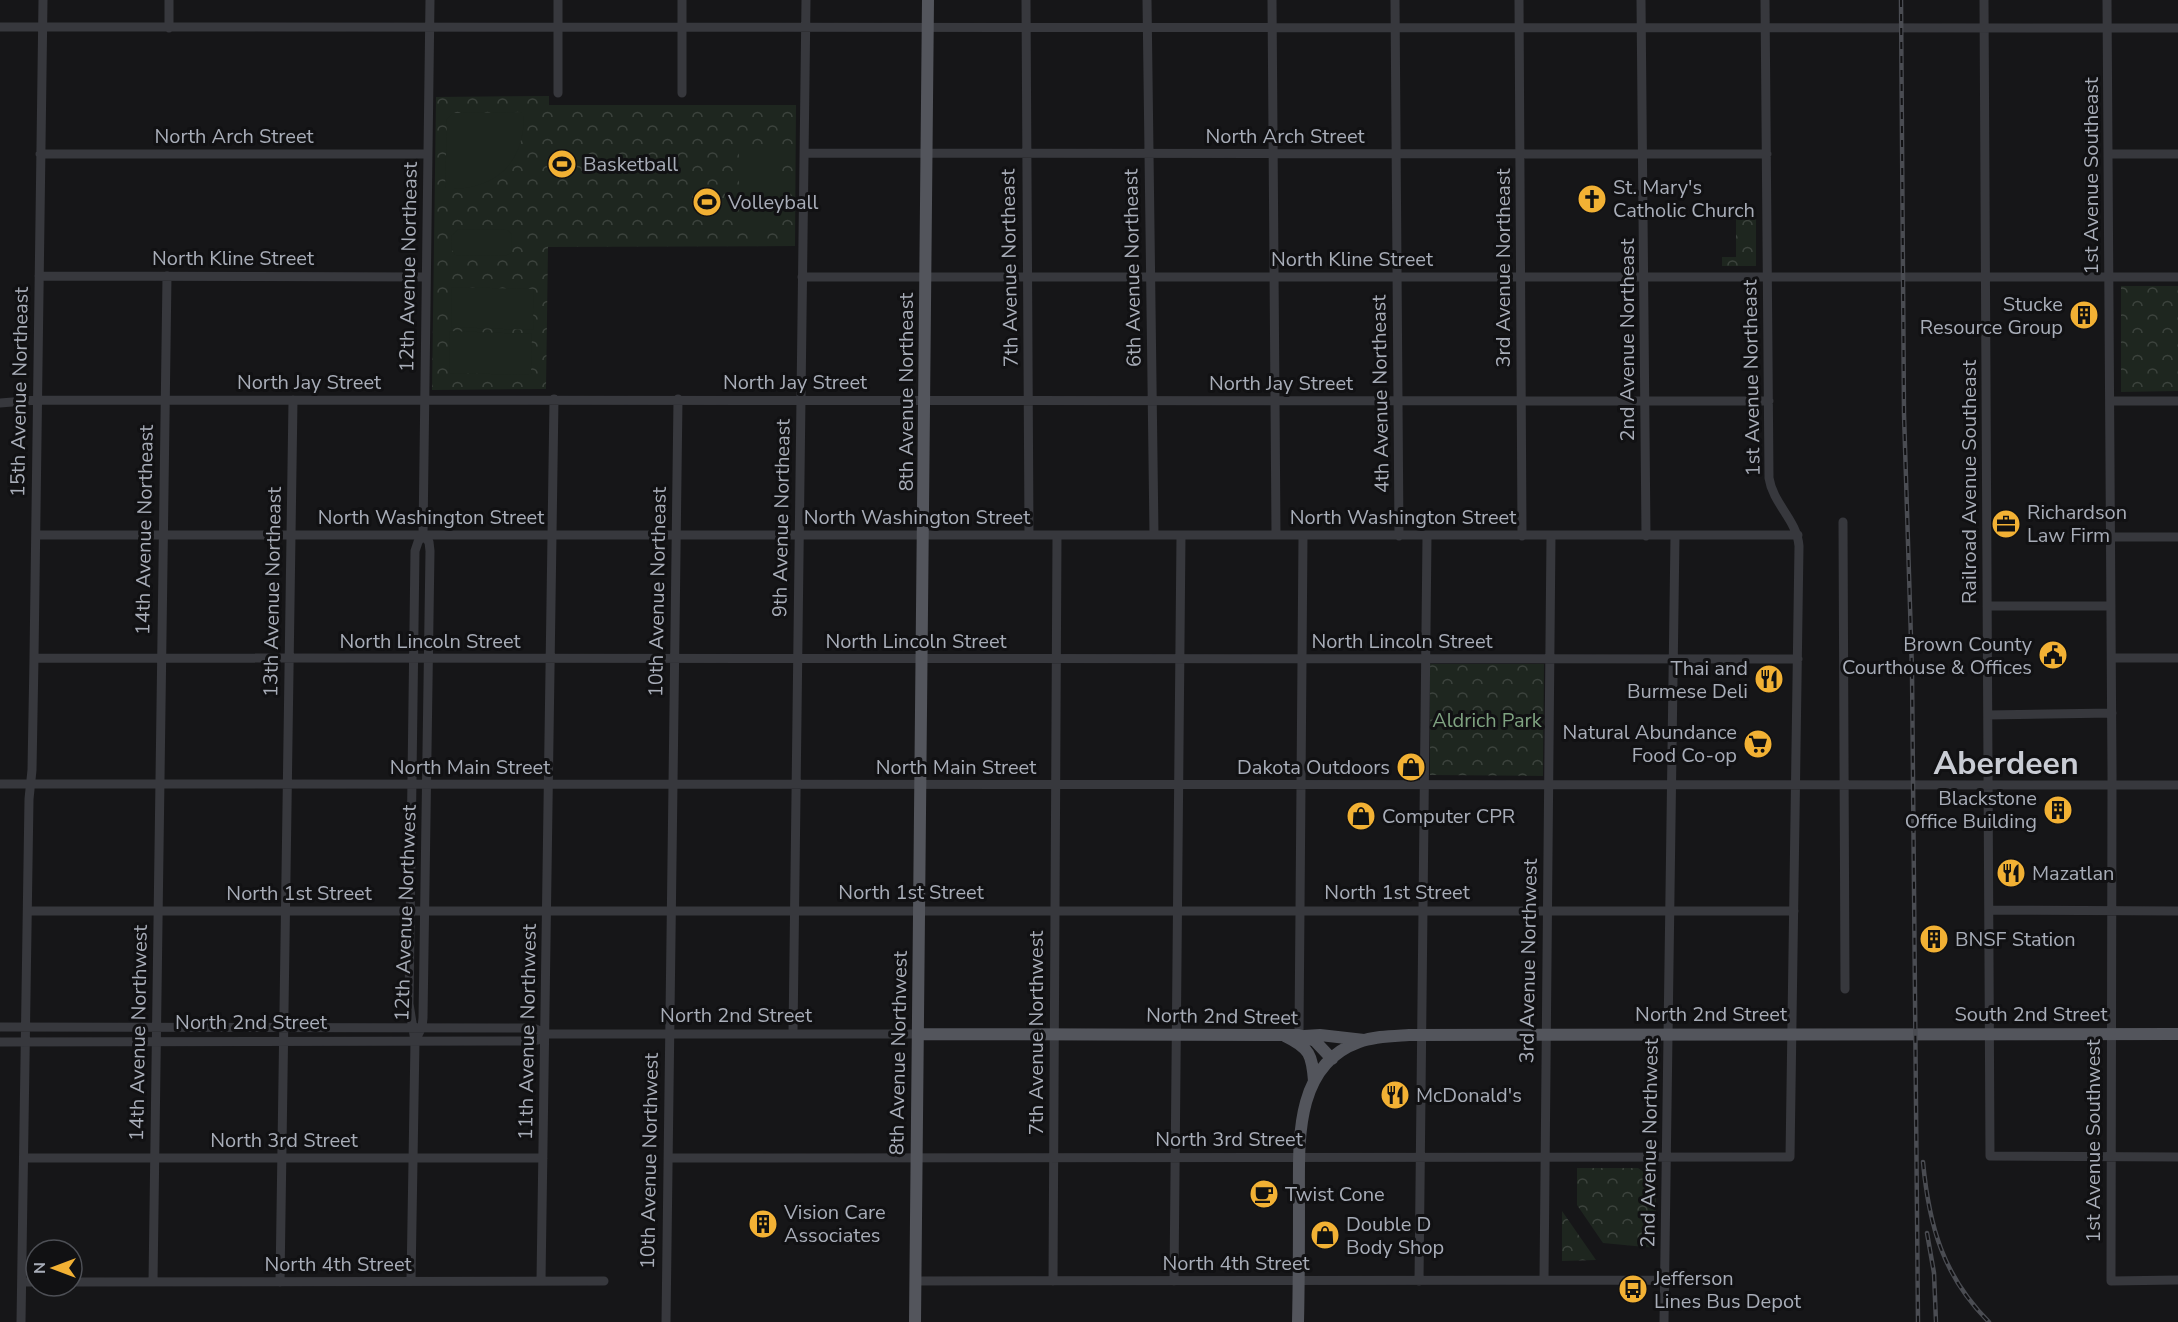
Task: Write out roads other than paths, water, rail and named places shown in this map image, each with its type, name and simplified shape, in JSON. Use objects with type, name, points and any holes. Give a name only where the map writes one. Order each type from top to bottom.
[{"type":"main road","name":"8th Avenue Northeast","points":[[920,785],[928,0]]},
{"type":"main road","name":"8th Avenue Northwest","points":[[915,1322],[920,785]]},
{"type":"main road","name":"North 2nd Street","points":[[918,1034],[1301,1035],[1315,1041],[1332,1059],[1366,1040],[1392,1036],[1883,1034]]},
{"type":"main road","points":[[1281,1034],[1304,1046],[1313,1063],[1314,1082]]},
{"type":"main road","name":"South 2nd Street","points":[[1883,1034],[2178,1034]]},
{"type":"main road","points":[[1301,1035],[1366,1040]]},
{"type":"main road","points":[[1298,1322],[1299,1157],[1303,1110],[1314,1082],[1332,1059]]},
{"type":"street","name":"15th Avenue Northeast","points":[[21,1322],[34,658],[43,0]]},
{"type":"street","points":[[169,28],[170,0]]},
{"type":"street","name":"12th Avenue Northeast","points":[[413,785],[415,551],[423,535],[430,0]]},
{"type":"street","points":[[558,0],[558,93]]},
{"type":"street","points":[[682,0],[682,93]]},
{"type":"street","name":"9th Avenue Northeast","points":[[793,1034],[806,0]]},
{"type":"street","name":"7th Avenue Northeast","points":[[1026,0],[1029,536]]},
{"type":"street","name":"6th Avenue Northeast","points":[[1147,0],[1154,535]]},
{"type":"street","points":[[1272,0],[1276,535]]},
{"type":"street","name":"4th Avenue Northeast","points":[[1395,0],[1399,536]]},
{"type":"street","name":"3rd Avenue Northeast","points":[[1519,0],[1522,536]]},
{"type":"street","name":"2nd Avenue Northeast","points":[[1641,0],[1646,536]]},
{"type":"street","name":"1st Avenue Northeast","points":[[1765,0],[1770,485],[1798,535],[1790,1157]]},
{"type":"street","name":"Railroad Avenue Southeast","points":[[1984,0],[1990,1156],[2112,1157]]},
{"type":"street","name":"1st Avenue Southeast","points":[[2107,0],[2112,784]]},
{"type":"street","points":[[0,27],[2178,28]]},
{"type":"street","name":"North Arch Street","points":[[804,153],[1767,154]]},
{"type":"street","name":"North Arch Street","points":[[40,154],[427,154]]},
{"type":"street","points":[[2108,154],[2178,154]]},
{"type":"street","name":"North Kline Street","points":[[39,276],[426,276]]},
{"type":"street","name":"14th Avenue Northeast","points":[[159,784],[167,276]]},
{"type":"street","name":"North Kline Street","points":[[802,277],[2178,277]]},
{"type":"street","name":"North Jay Street","points":[[0,404],[37,400],[554,399],[1769,401]]},
{"type":"street","name":"11th Avenue Northwest","points":[[541,1281],[554,399]]},
{"type":"street","name":"10th Avenue Northeast","points":[[672,785],[678,399]]},
{"type":"street","name":"13th Avenue Northeast","points":[[280,1282],[293,400]]},
{"type":"street","points":[[2111,401],[2178,401]]},
{"type":"street","points":[[1843,522],[1845,989]]},
{"type":"street","name":"North Washington Street","points":[[36,535],[1798,535]]},
{"type":"street","name":"12th Avenue Northeast","points":[[423,535],[429,543],[430,551],[427,784]]},
{"type":"street","points":[[1174,1281],[1180,535]]},
{"type":"street","points":[[1301,1035],[1303,535]]},
{"type":"street","points":[[1548,785],[1551,535]]},
{"type":"street","points":[[1055,784],[1057,536]]},
{"type":"street","points":[[1419,1281],[1427,536]]},
{"type":"street","points":[[1672,784],[1676,536]]},
{"type":"street","points":[[2111,537],[2178,537]]},
{"type":"street","points":[[1987,606],[2111,606]]},
{"type":"street","name":"North Lincoln Street","points":[[34,658],[1798,659]]},
{"type":"street","points":[[2112,658],[2178,658]]},
{"type":"street","points":[[1988,715],[2112,713]]},
{"type":"street","name":"North Main Street","points":[[0,784],[2178,785]]},
{"type":"street","name":"14th Avenue Northwest","points":[[153,1282],[159,784]]},
{"type":"street","name":"12th Avenue Northwest","points":[[415,1041],[422,1027],[427,784]]},
{"type":"street","name":"7th Avenue Northwest","points":[[1053,1281],[1055,784]]},
{"type":"street","name":"2nd Avenue Northwest","points":[[1664,1322],[1672,784]]},
{"type":"street","name":"1st Avenue Southwest","points":[[2112,784],[2111,1281],[2178,1281]]},
{"type":"street","name":"12th Avenue Northwest","points":[[411,1281],[415,1041],[411,1027],[410,1004],[413,785]]},
{"type":"street","name":"10th Avenue Northwest","points":[[666,1322],[672,785]]},
{"type":"street","name":"3rd Avenue Northwest","points":[[1544,1280],[1548,785]]},
{"type":"street","name":"North 1st Street","points":[[28,910],[1794,911]]},
{"type":"street","points":[[1990,910],[2178,911]]},
{"type":"street","points":[[1300,1010],[1305,1028],[1320,1035]]},
{"type":"street","name":"North 2nd Street","points":[[0,1026],[528,1028],[546,1034],[918,1034]]},
{"type":"street","name":"North 2nd Street","points":[[0,1042],[529,1041],[538,1040],[546,1034]]},
{"type":"street","name":"North 3rd Street","points":[[668,1158],[1790,1157]]},
{"type":"street","points":[[2112,1157],[2178,1157]]},
{"type":"street","name":"North 3rd Street","points":[[25,1158],[543,1158]]},
{"type":"street","name":"North 4th Street","points":[[915,1281],[1665,1280]]},
{"type":"street","name":"North 4th Street","points":[[84,1282],[604,1281]]},
{"type":"railway","points":[[1901,0],[1904,414],[1912,671],[1918,1322]]},
{"type":"railway","points":[[1923,1162],[1929,1208],[1941,1249],[1960,1287],[1989,1322]]},
{"type":"railway","points":[[1927,1233],[1934,1273],[1936,1322]]},
{"type":"place","name":"Basketball","points":[[562,164]]},
{"type":"place","name":"St. Mary's Catholic Church","points":[[1592,199]]},
{"type":"place","name":"Volleyball","points":[[707,202]]},
{"type":"place","name":"Stucke Resource Group","points":[[2084,315]]},
{"type":"place","name":"Richardson Law Firm","points":[[2006,524]]},
{"type":"place","name":"Brown County Courthouse & Offices","points":[[2053,655]]},
{"type":"place","name":"Thai and Burmese Deli","points":[[1769,679]]},
{"type":"place","name":"Natural Abundance Food Co-op","points":[[1758,744]]},
{"type":"place","name":"Dakota Outdoors","points":[[1411,767]]},
{"type":"place","name":"Blackstone Office Building","points":[[2058,810]]},
{"type":"place","name":"Computer CPR","points":[[1361,816]]},
{"type":"place","name":"Mazatlan","points":[[2011,873]]},
{"type":"place","name":"BNSF Station","points":[[1934,939]]},
{"type":"place","name":"McDonald's","points":[[1395,1095]]},
{"type":"place","name":"Twist Cone","points":[[1264,1194]]},
{"type":"place","name":"Vision Care Associates","points":[[763,1224]]},
{"type":"place","name":"Double D Body Shop","points":[[1325,1235]]},
{"type":"place","name":"Jefferson Lines Bus Depot","points":[[1633,1289]]},
{"type":"district","name":"Aberdeen","points":[[2006,763]]},
{"type":"park label","name":"Aldrich Park","points":[[1487,720]]}]
